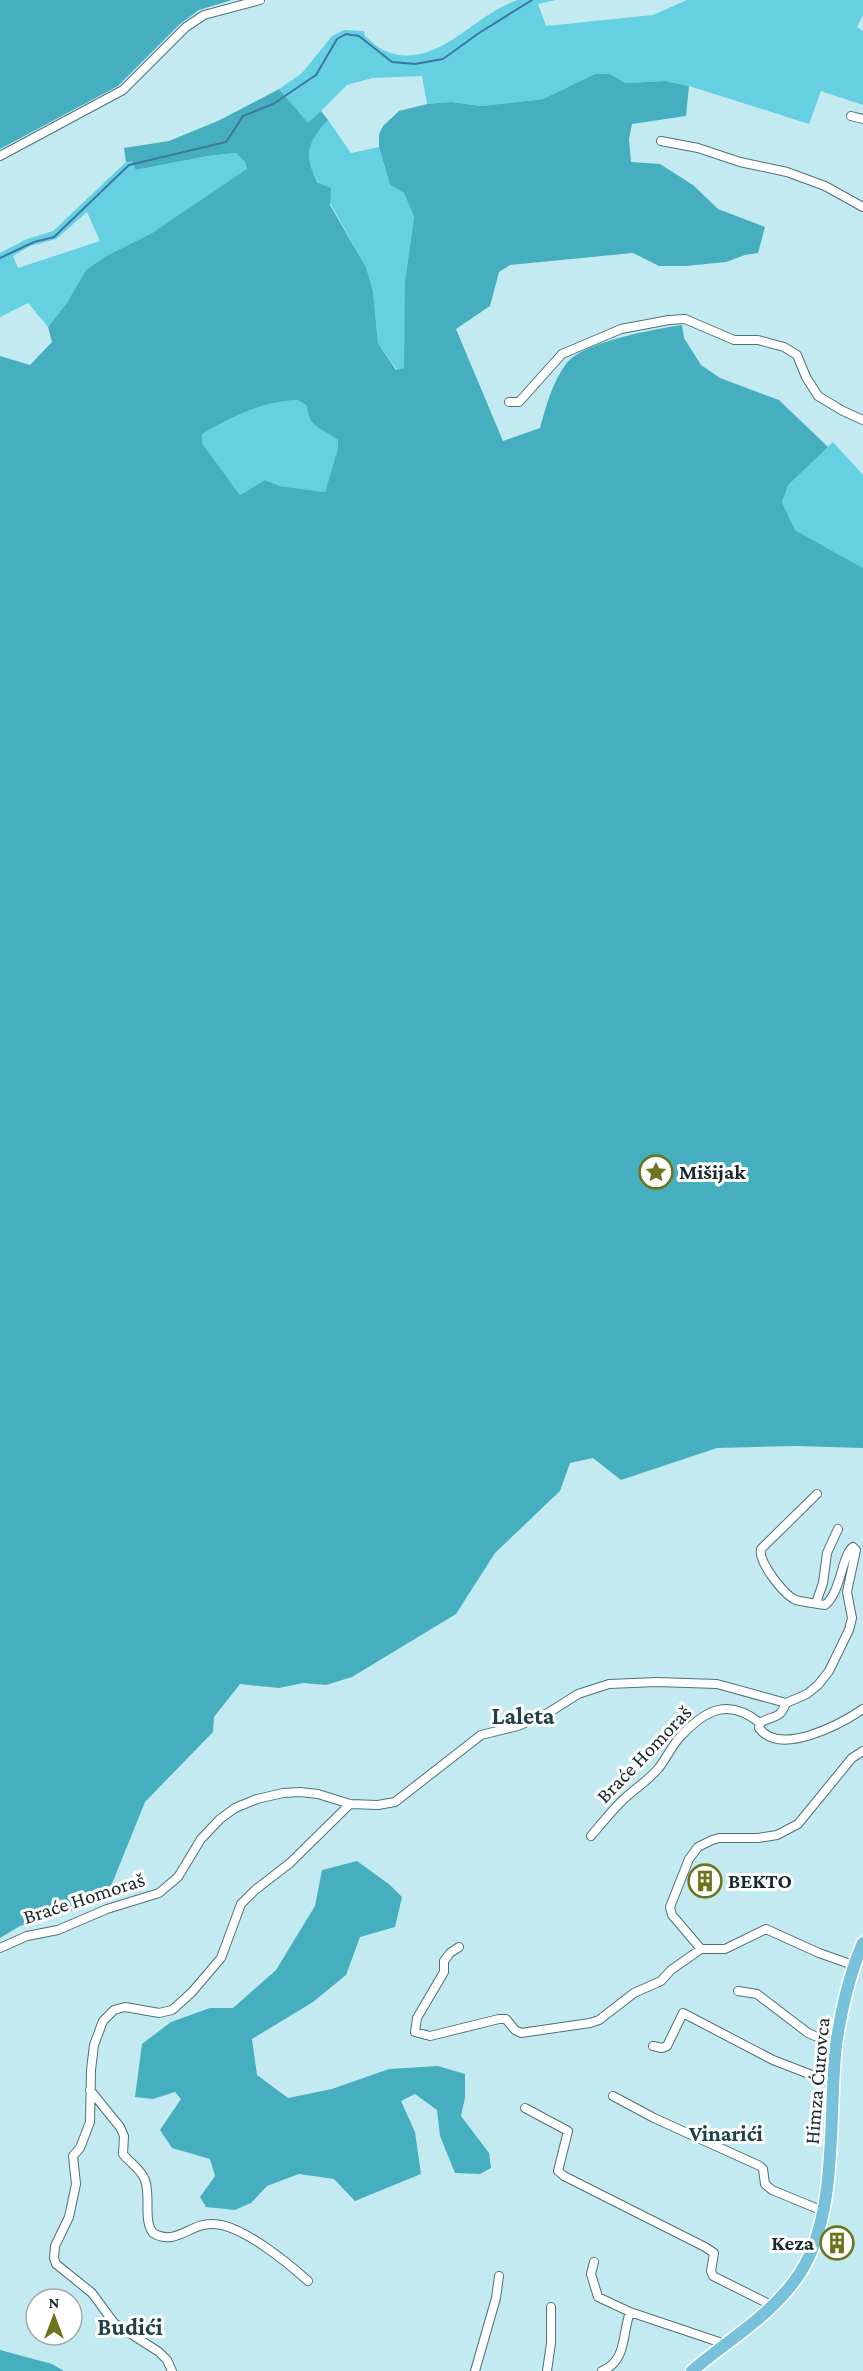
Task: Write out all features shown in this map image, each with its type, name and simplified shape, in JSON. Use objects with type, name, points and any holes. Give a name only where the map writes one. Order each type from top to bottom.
[{"type":"main road","name":"Himza Ćurovca","points":[[692,2371],[755,2323],[773,2306],[801,2272],[823,2211],[835,2084],[836,2045],[853,1965],[863,1944]]},
{"type":"street","points":[[0,156],[123,90],[197,18],[260,0]]},
{"type":"street","points":[[851,116],[863,119]]},
{"type":"street","points":[[661,141],[698,148],[740,162],[787,172],[825,186],[863,207]]},
{"type":"street","points":[[509,402],[519,402],[562,354],[621,329],[685,319],[734,340],[758,340],[784,347],[797,355],[806,377],[818,396],[863,420]]},
{"type":"street","points":[[760,1723],[777,1718],[783,1713],[786,1703],[807,1694],[818,1685],[829,1671],[849,1630],[852,1618],[847,1592],[856,1550],[853,1547],[849,1550],[841,1577],[829,1602],[825,1605],[799,1602],[785,1593],[759,1554],[760,1549],[817,1494]]},
{"type":"street","points":[[816,1603],[823,1583],[827,1553],[838,1529]]},
{"type":"street","name":"Braće Homoraš","points":[[0,1948],[27,1936],[58,1930],[106,1909],[159,1893],[178,1877],[201,1839],[235,1808],[257,1799],[283,1793],[318,1794],[350,1804],[378,1805],[395,1802],[481,1736],[518,1726],[548,1713],[578,1694],[609,1684],[657,1682],[717,1684],[786,1703]]},
{"type":"street","name":"Braće Homoraš","points":[[591,1836],[624,1799],[660,1767],[680,1737],[710,1712],[722,1708],[750,1714],[760,1723],[759,1728],[762,1733],[782,1740],[817,1733],[863,1709]]},
{"type":"street","points":[[701,1949],[672,1915],[670,1907],[688,1859],[698,1847],[719,1838],[758,1839],[777,1835],[798,1824],[852,1758],[863,1751]]},
{"type":"street","points":[[172,2371],[167,2360],[159,2352],[114,2323],[93,2293],[59,2268],[54,2258],[55,2246],[69,2217],[76,2184],[73,2156],[80,2148],[90,2122],[94,2045],[103,2021],[114,2010],[125,2007],[159,2013],[172,2010],[192,1992],[221,1958],[241,1904],[290,1863],[350,1804]]},
{"type":"street","points":[[459,1947],[444,1961],[444,1972],[417,2019],[416,2032],[430,2036],[499,2019],[506,2019],[515,2030],[521,2033],[590,2023],[599,2020],[634,1993],[661,1981],[671,1970],[701,1949],[725,1949],[766,1929],[819,1953],[853,1965]]},
{"type":"street","points":[[738,1991],[757,1994],[808,2033],[836,2045]]},
{"type":"street","points":[[653,2046],[662,2048],[667,2046],[683,2013],[773,2060],[835,2084]]},
{"type":"street","points":[[90,2090],[120,2127],[124,2136],[123,2154],[144,2178],[148,2195],[148,2222],[153,2234],[163,2238],[176,2238],[204,2225],[213,2223],[223,2226],[261,2245],[287,2262],[308,2281]]},
{"type":"street","points":[[613,2096],[654,2118],[760,2166],[763,2169],[765,2184],[772,2190],[823,2211]]},
{"type":"street","points":[[525,2108],[568,2132],[558,2171],[705,2247],[714,2253],[711,2271],[713,2276],[773,2306]]},
{"type":"street","points":[[594,2262],[591,2274],[598,2297],[630,2312],[725,2344]]},
{"type":"street","points":[[475,2371],[496,2298],[499,2276]]},
{"type":"street","points":[[547,2371],[551,2343],[551,2307]]},
{"type":"street","points":[[602,2371],[617,2362],[622,2354],[623,2337],[630,2312]]},
{"type":"shaded area","points":[[0,0],[232,0],[199,10],[180,24],[118,86],[0,149]]},
{"type":"shaded area","points":[[517,0],[556,0],[538,4],[546,26],[653,15],[687,0],[863,0],[863,15],[857,27],[863,31],[863,105],[821,91],[809,124],[689,86],[665,81],[626,83],[610,74],[595,74],[543,99],[482,106],[451,102],[427,104],[422,76],[372,78],[347,85],[308,124],[279,89],[302,73],[332,36],[344,30],[364,31],[365,36],[383,50],[399,55],[414,55],[443,45],[496,10]]},
{"type":"shaded area","points":[[595,74],[610,74],[626,83],[665,81],[689,86],[686,116],[632,124],[629,139],[631,162],[660,164],[693,185],[718,209],[765,227],[758,253],[726,262],[659,266],[633,253],[510,265],[499,272],[490,306],[456,329],[503,441],[540,428],[553,387],[566,364],[574,356],[620,338],[682,325],[684,338],[701,365],[720,378],[779,400],[828,447],[788,485],[782,502],[795,530],[863,568],[863,1448],[795,1446],[717,1448],[621,1480],[593,1458],[570,1463],[560,1491],[495,1553],[456,1614],[352,1677],[326,1685],[303,1683],[279,1688],[240,1684],[214,1717],[213,1732],[145,1802],[105,1901],[20,1926],[0,1938],[0,356],[30,365],[52,342],[48,327],[67,303],[86,270],[108,255],[152,233],[247,169],[245,162],[236,153],[136,170],[132,161],[126,162],[124,148],[169,141],[220,120],[279,89],[308,123],[321,111],[328,120],[312,142],[310,164],[318,183],[331,188],[330,205],[366,267],[373,291],[378,343],[396,370],[404,368],[405,281],[414,217],[404,193],[390,185],[379,147],[379,134],[383,126],[399,111],[427,104],[451,102],[482,106],[543,99]],"holes":[[[298,400],[307,406],[313,423],[338,440],[338,449],[325,492],[280,486],[265,480],[240,495],[202,443],[202,434],[259,407]]]},
{"type":"shaded area","points":[[328,120],[351,153],[379,147],[390,185],[404,193],[414,217],[405,281],[405,368],[397,370],[378,343],[373,291],[366,267],[312,171],[307,150],[315,135]]},
{"type":"shaded area","points":[[236,153],[245,162],[247,170],[152,233],[108,255],[48,327],[28,303],[0,317],[0,253],[27,239],[53,231],[126,162],[132,160],[137,170]],"holes":[[[87,212],[100,241],[18,268],[13,256],[30,246],[56,239]]]},
{"type":"shaded area","points":[[298,400],[307,406],[310,419],[317,427],[338,440],[339,449],[325,492],[280,486],[265,480],[240,495],[202,443],[202,434],[225,421],[259,407]]},
{"type":"shaded area","points":[[833,442],[863,475],[863,568],[795,530],[782,502],[787,485]]},
{"type":"shaded area","points":[[357,1861],[390,1885],[402,1897],[395,1927],[360,1937],[346,1975],[313,2002],[252,2039],[257,2075],[288,2098],[332,2089],[389,2069],[438,2066],[465,2074],[465,2098],[461,2116],[489,2153],[491,2168],[480,2174],[455,2173],[440,2136],[437,2110],[415,2094],[401,2101],[415,2132],[421,2174],[355,2201],[334,2179],[299,2174],[267,2186],[251,2203],[235,2210],[206,2207],[200,2197],[215,2176],[210,2159],[172,2148],[160,2130],[181,2099],[175,2092],[153,2099],[135,2097],[142,2044],[171,2022],[210,2008],[233,2008],[276,1970],[315,1906],[322,1870]]},
{"type":"shaded area","points":[[0,2350],[52,2364],[64,2371],[0,2371]]},
{"type":"waterway","points":[[0,258],[34,242],[54,237],[129,165],[226,142],[243,116],[273,104],[316,75],[337,39],[346,34],[359,36],[392,62],[415,64],[443,59],[532,0]]},
{"type":"place","name":"Mišijak","points":[[656,1172]]},
{"type":"place","name":"BEKTO","points":[[705,1881]]},
{"type":"place","name":"Keza","points":[[837,2243]]},
{"type":"district","name":"Laleta","points":[[523,1716]]},
{"type":"district","name":"Vinarići","points":[[726,2133]]},
{"type":"district","name":"Budići","points":[[130,2327]]}]
